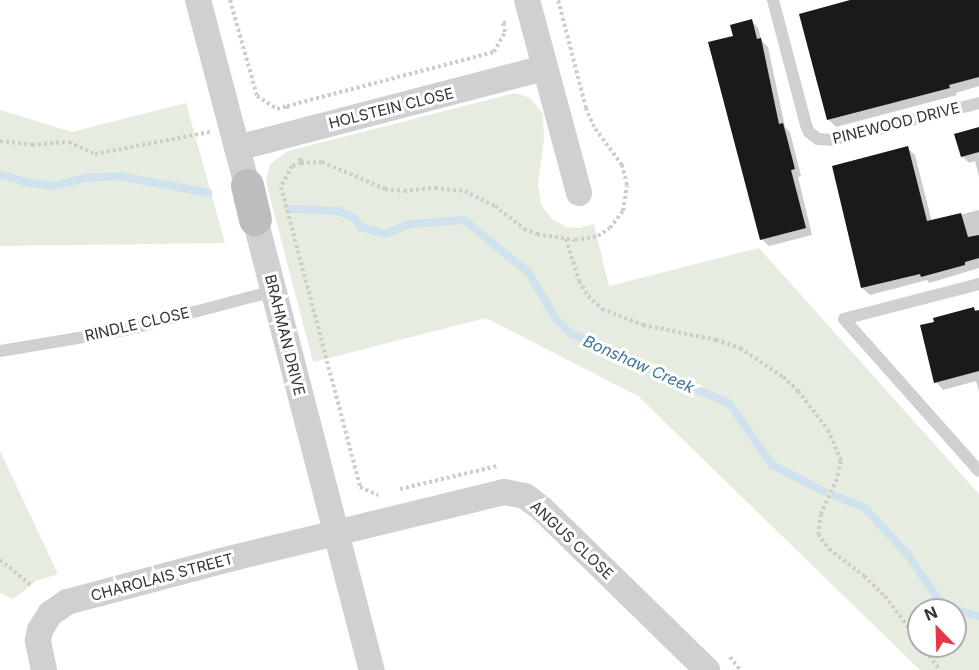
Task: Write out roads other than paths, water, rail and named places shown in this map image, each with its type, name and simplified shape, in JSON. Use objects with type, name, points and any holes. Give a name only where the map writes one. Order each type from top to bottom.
[{"type":"street","name":"BRAHMAN DRIVE","points":[[198,0],[372,670]]},
{"type":"street","points":[[529,8],[579,193]]},
{"type":"street","name":"HOLSTEIN CLOSE","points":[[234,138],[293,133],[545,68]]},
{"type":"street","name":"ANGUS CLOSE","points":[[336,533],[488,494],[517,493],[542,509],[706,670]]},
{"type":"street","name":"CHAROLAIS STREET","points":[[44,670],[39,636],[46,618],[61,605],[336,533]]},
{"type":"lane","name":"PINEWOOD DRIVE","points":[[773,0],[806,125],[809,132],[818,139],[829,141],[979,103]]},
{"type":"lane","points":[[979,284],[843,319],[974,458],[979,471]]},
{"type":"lane","name":"RINDLE CLOSE","points":[[0,351],[126,330],[274,291]]},
{"type":"waterway","name":"Bonshaw Creek","points":[[0,174],[24,182],[53,186],[85,178],[119,176],[208,193]]},
{"type":"waterway","name":"Bonshaw Creek","points":[[291,209],[339,211],[354,218],[361,227],[385,234],[410,224],[464,220],[529,273],[556,319],[570,333],[730,404],[772,465],[825,492]]},
{"type":"waterway","name":"Bonshaw Creek","points":[[835,496],[864,507],[908,555],[943,606],[979,616]]}]
